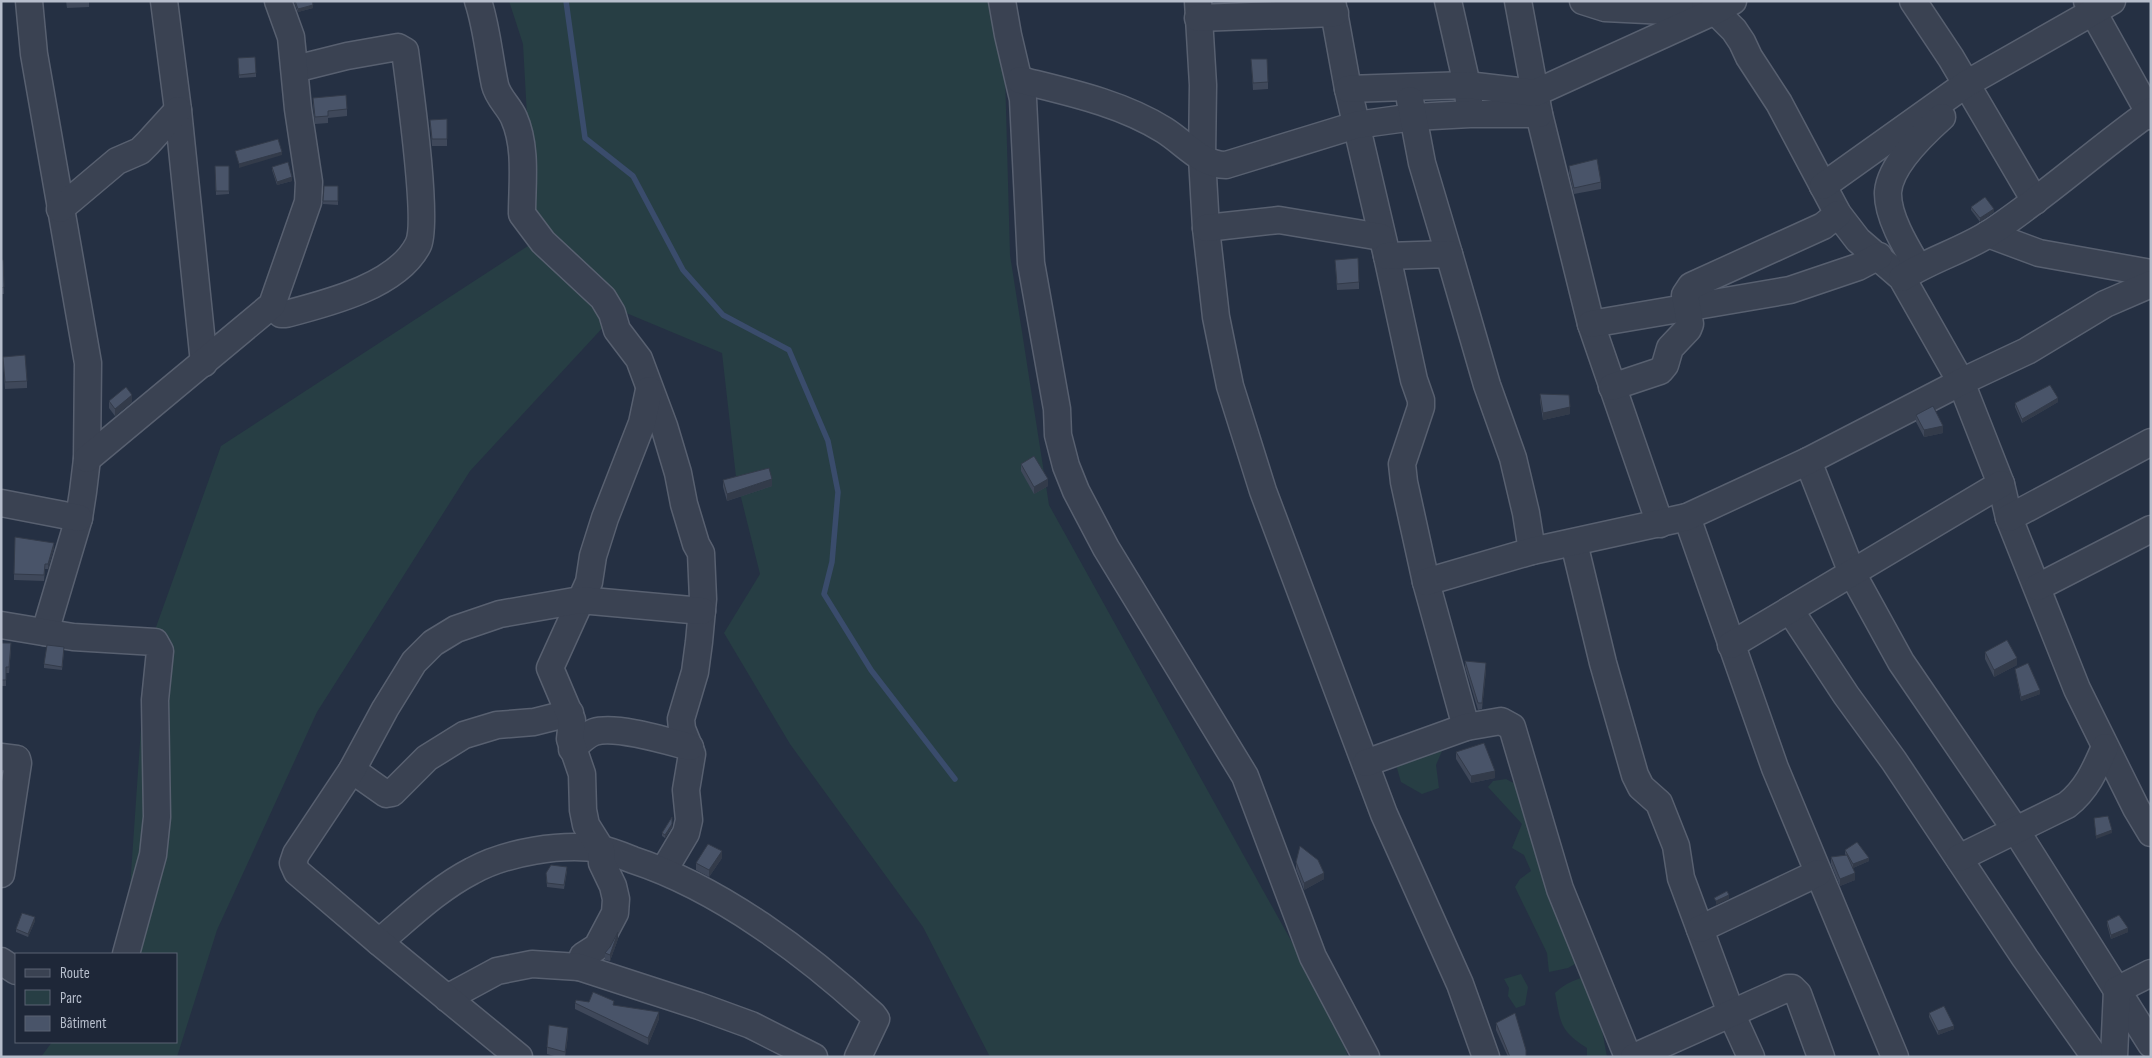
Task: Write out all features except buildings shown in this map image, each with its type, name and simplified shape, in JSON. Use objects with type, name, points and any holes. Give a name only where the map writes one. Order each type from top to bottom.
[{"type":"street","points":[[29,1],[34,54],[88,363],[87,459],[79,518],[46,632]]},
{"type":"street","points":[[164,1],[178,110],[204,363]]},
{"type":"street","points":[[87,459],[272,305],[308,202],[309,182],[298,117],[291,37],[278,1]]},
{"type":"street","points":[[478,1],[491,52],[496,87],[514,118],[518,131],[524,174],[522,214],[524,219],[543,242],[603,298],[612,313],[617,330],[639,359],[672,454],[684,504],[696,544],[701,553],[704,574],[702,611],[694,672],[681,719],[682,729],[692,754],[686,790],[688,820],[686,833],[664,870]]},
{"type":"street","points":[[1002,1],[1008,35],[1024,99],[1031,263],[1057,409],[1058,435],[1066,466],[1076,492],[1106,548],[1245,776],[1313,957],[1366,1057]]},
{"type":"street","points":[[1448,1],[1468,85],[1470,114]]},
{"type":"street","points":[[1518,1],[1537,103],[1591,324],[1660,524]]},
{"type":"street","points":[[1583,1],[1605,8],[1630,8],[1643,11],[1666,11],[1683,7],[1691,1]]},
{"type":"street","points":[[1913,1],[1962,86],[2035,201]]},
{"type":"street","points":[[1823,186],[1962,86],[2097,4],[2150,113],[2035,201],[1988,234],[1910,273]]},
{"type":"street","points":[[1020,80],[1132,113],[1165,130],[1214,165],[1226,165],[1356,125],[1414,117],[1470,114],[1537,103],[1718,5],[1779,103],[1838,214],[1858,240],[1879,256],[1910,273]]},
{"type":"street","points":[[1466,728],[1410,516],[1402,464],[1421,407],[1421,400],[1414,380],[1356,125],[1333,7],[1198,10],[1203,85],[1202,158],[1206,228],[1216,317],[1230,386],[1263,490],[1384,814],[1460,984],[1486,1057]]},
{"type":"street","points":[[272,305],[281,314],[286,314],[365,289],[395,272],[418,245],[422,235],[413,107],[406,51],[398,47],[347,56],[295,69]]},
{"type":"street","points":[[1348,89],[1468,85],[1537,103]]},
{"type":"street","points":[[1407,86],[1422,163],[1488,386],[1513,458],[1526,513],[1532,551]]},
{"type":"street","points":[[1962,86],[1957,103],[1921,136],[1899,164],[1890,182],[1888,194],[1895,222],[1910,273],[1961,382],[2002,484],[2009,518],[2078,689],[2105,747],[2151,833]]},
{"type":"street","points":[[60,209],[117,161],[140,151],[178,110]]},
{"type":"street","points":[[1612,387],[1660,371],[1665,365],[1670,348],[1688,329],[1690,324],[1685,295],[1691,286],[1823,226],[1838,214]]},
{"type":"street","points":[[1206,228],[1278,220],[1384,246],[1449,254]]},
{"type":"street","points":[[1988,234],[2039,253],[2151,273]]},
{"type":"street","points":[[1591,324],[1790,290],[1858,267],[1879,256]]},
{"type":"street","points":[[1426,582],[1532,551],[1687,517],[1808,461],[1961,382],[2027,351],[2105,304],[2151,284]]},
{"type":"street","points":[[579,967],[583,956],[597,947],[615,913],[616,899],[613,886],[602,863],[601,849],[586,825],[583,810],[582,774],[570,739],[572,720],[550,668],[592,571],[594,556],[605,518],[642,424],[649,390]]},
{"type":"street","points":[[2009,518],[2151,442]]},
{"type":"street","points":[[1808,461],[1852,573],[1901,662],[2015,829],[2151,1044]]},
{"type":"street","points":[[1732,645],[2002,484]]},
{"type":"street","points":[[1,503],[79,518]]},
{"type":"street","points":[[1687,517],[1775,768],[1894,1057]]},
{"type":"street","points":[[2038,587],[2151,529]]},
{"type":"street","points":[[1574,543],[1603,663],[1635,775],[1641,787],[1659,803],[1676,846],[1680,878],[1751,1057]]},
{"type":"street","points":[[519,1057],[297,872],[293,864],[296,854],[352,770],[385,709],[414,662],[433,643],[456,629],[500,614],[580,600],[702,611]]},
{"type":"street","points":[[1790,610],[1846,695],[1894,761],[2025,958],[2095,1057]]},
{"type":"street","points":[[1,625],[73,637],[155,642],[160,651],[154,700],[157,816],[153,855],[126,953]]},
{"type":"street","points":[[352,770],[386,794],[392,793],[427,758],[464,735],[497,725],[534,722],[570,713]]},
{"type":"street","points":[[1366,763],[1466,728],[1502,721],[1512,728],[1560,889],[1628,1057]]},
{"type":"street","points":[[572,749],[591,733],[597,731],[632,733],[690,747]]},
{"type":"street","points":[[1959,858],[2067,805],[2080,795],[2096,770],[2105,747]]},
{"type":"street","points":[[1,757],[18,759],[4,836],[1,874]]},
{"type":"street","points":[[379,942],[429,899],[472,871],[513,856],[559,847],[601,849],[664,870],[721,899],[824,971],[876,1019],[858,1057]]},
{"type":"street","points":[[1700,929],[1818,873]]},
{"type":"street","points":[[1,961],[15,970]]},
{"type":"street","points":[[447,998],[497,971],[532,964],[579,967],[751,1025],[805,1055]]},
{"type":"street","points":[[2117,990],[2151,973]]},
{"type":"street","points":[[1634,1057],[1783,989],[1792,988],[1798,994],[1821,1057]]},
{"type":"street","points":[[2114,1057],[2117,990]]},
{"type":"green space","points":[[509,1],[1003,1],[1010,255],[1049,505],[1339,1027],[1348,1057],[990,1057],[923,927],[790,744],[724,633],[760,574],[736,477],[722,353],[619,310],[470,471],[317,712],[217,930],[177,1057],[41,1057],[51,1043],[178,1043],[178,953],[113,953],[127,932],[146,655],[221,446],[534,242],[523,44]]},
{"type":"green space","points":[[1445,744],[1436,765],[1439,788],[1422,794],[1401,782],[1395,761]]},
{"type":"green space","points":[[1506,779],[1523,788],[1582,960],[1568,968],[1549,972],[1547,953],[1515,887],[1520,879],[1531,871],[1524,855],[1512,848],[1522,824],[1488,787],[1493,781]]},
{"type":"green space","points":[[1521,974],[1528,987],[1525,1005],[1516,1008],[1508,996],[1509,988],[1504,979]]},
{"type":"green space","points":[[1592,975],[1607,1057],[1587,1057],[1587,1048],[1566,1031],[1560,1019],[1555,993],[1572,981]]},
{"type":"waterway","points":[[566,1],[585,138],[633,176],[683,270],[723,315],[789,350],[828,441],[838,492],[832,562],[824,594],[871,670],[955,779]]}]
